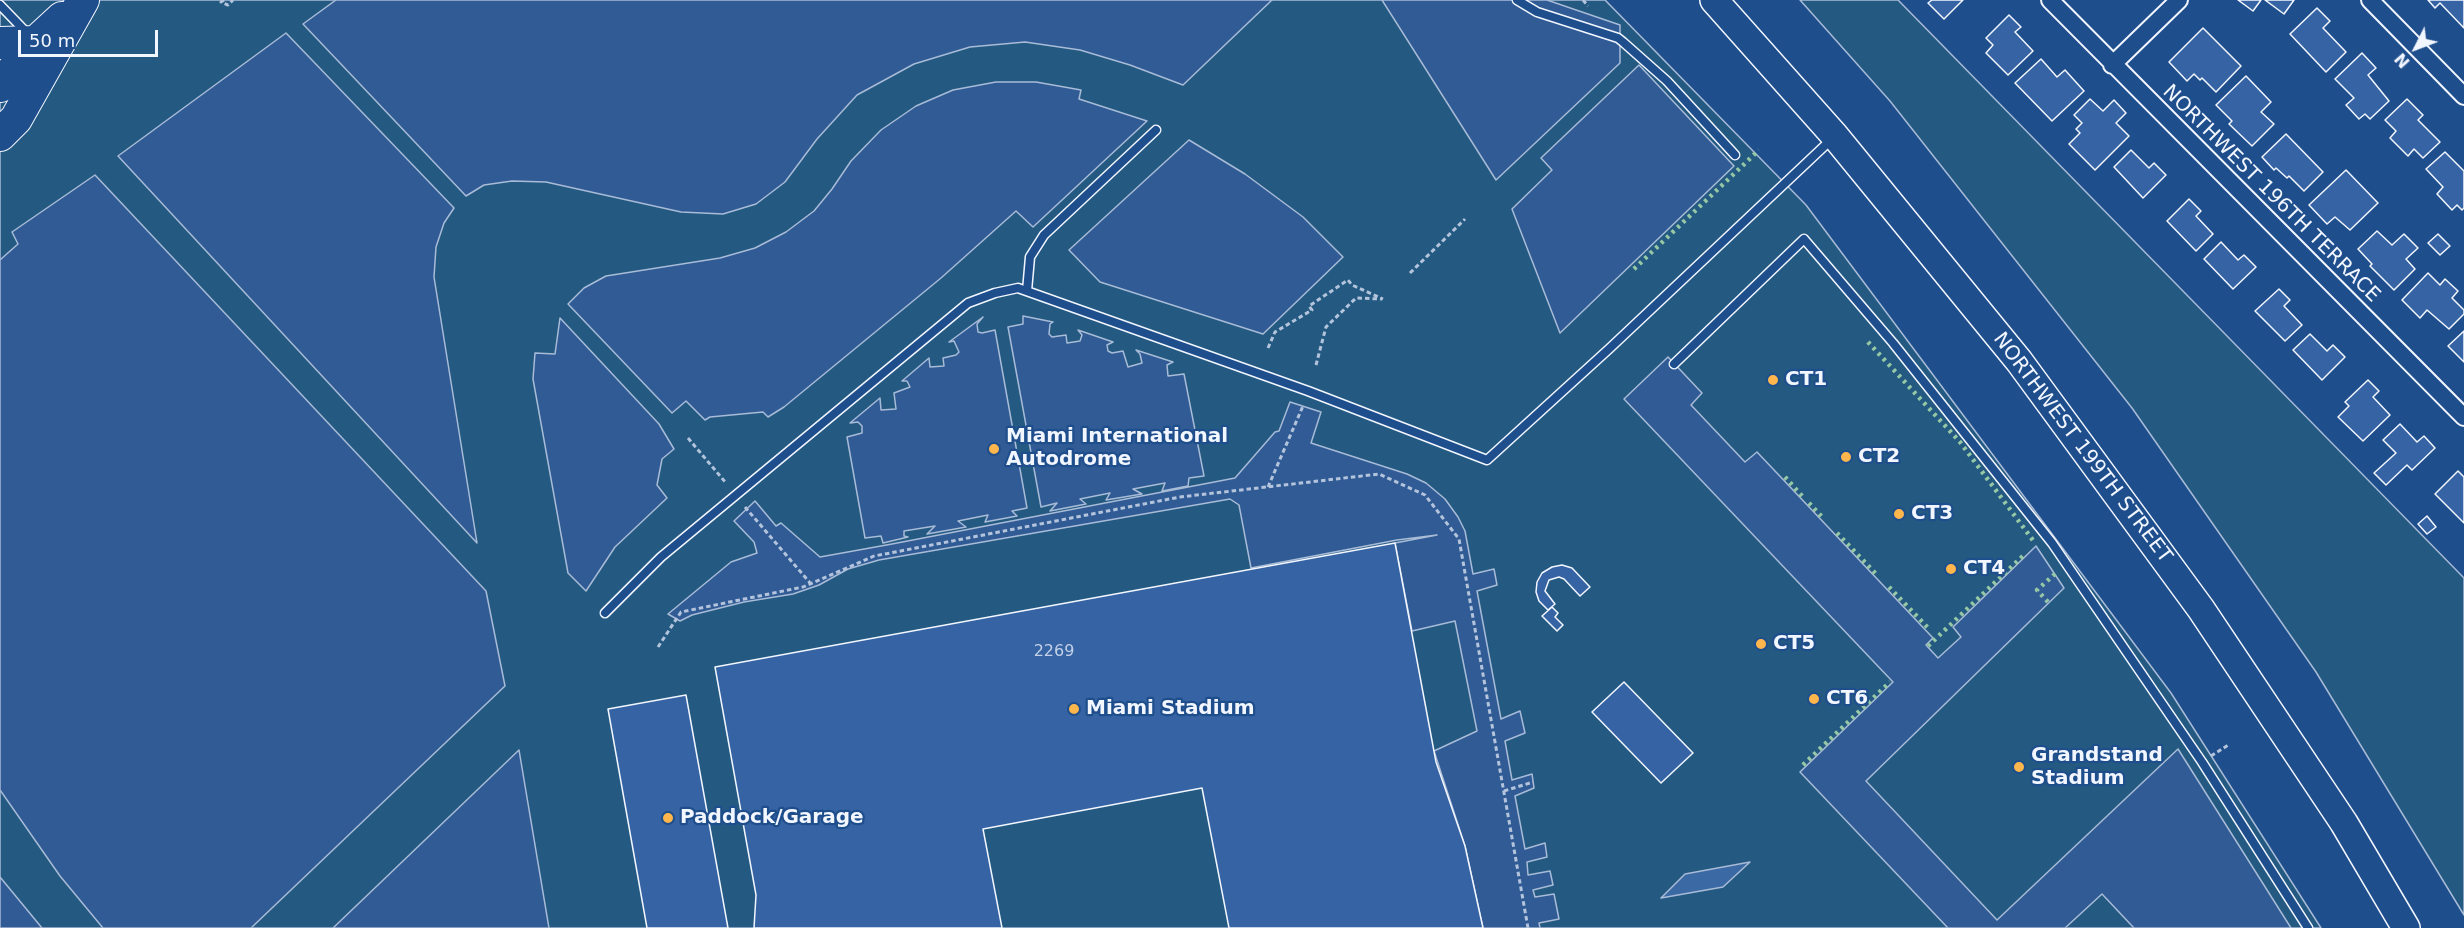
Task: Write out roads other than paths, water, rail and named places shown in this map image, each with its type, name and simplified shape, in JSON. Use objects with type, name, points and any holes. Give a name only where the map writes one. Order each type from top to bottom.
[{"type":"highway","points":[[0,86],[36,42],[83,0]]},
{"type":"highway","points":[[0,135],[16,119],[83,0]]},
{"type":"highway","points":[[0,44],[36,42]]},
{"type":"highway","points":[[0,53],[36,42]]},
{"type":"main road","name":"NORTHWEST 199TH STREET","points":[[1714,0],[1835,136],[2019,361],[2194,599],[2344,823],[2406,928]]},
{"type":"street","name":"NORTHWEST 196TH TERRACE","points":[[2050,0],[2464,417]]},
{"type":"street","points":[[2112,65],[2179,0]]},
{"type":"street","points":[[2370,0],[2464,96]]},
{"type":"lane","points":[[1516,0],[1537,12],[1618,38],[1667,81],[1735,155]]},
{"type":"lane","points":[[0,4],[36,42]]},
{"type":"lane","points":[[1027,291],[1030,257],[1044,235],[1156,130]]},
{"type":"lane","points":[[604,613],[661,557],[968,303],[995,293],[1018,288],[1308,391],[1487,460],[1835,136]]},
{"type":"lane","points":[[1674,364],[1804,238],[1901,352],[2052,543],[2202,762],[2308,928]]},
{"type":"place","name":"CT1","points":[[1773,380]]},
{"type":"place","name":"Miami International Autodrome","points":[[994,449]]},
{"type":"place","name":"CT2","points":[[1846,457]]},
{"type":"place","name":"CT3","points":[[1899,514]]},
{"type":"place","name":"CT4","points":[[1951,569]]},
{"type":"place","name":"CT5","points":[[1761,644]]},
{"type":"place","name":"CT6","points":[[1814,699]]},
{"type":"place","name":"Miami Stadium","points":[[1074,709]]},
{"type":"place","name":"Grandstand Stadium","points":[[2019,767]]},
{"type":"place","name":"Paddock/Garage","points":[[668,818]]}]
